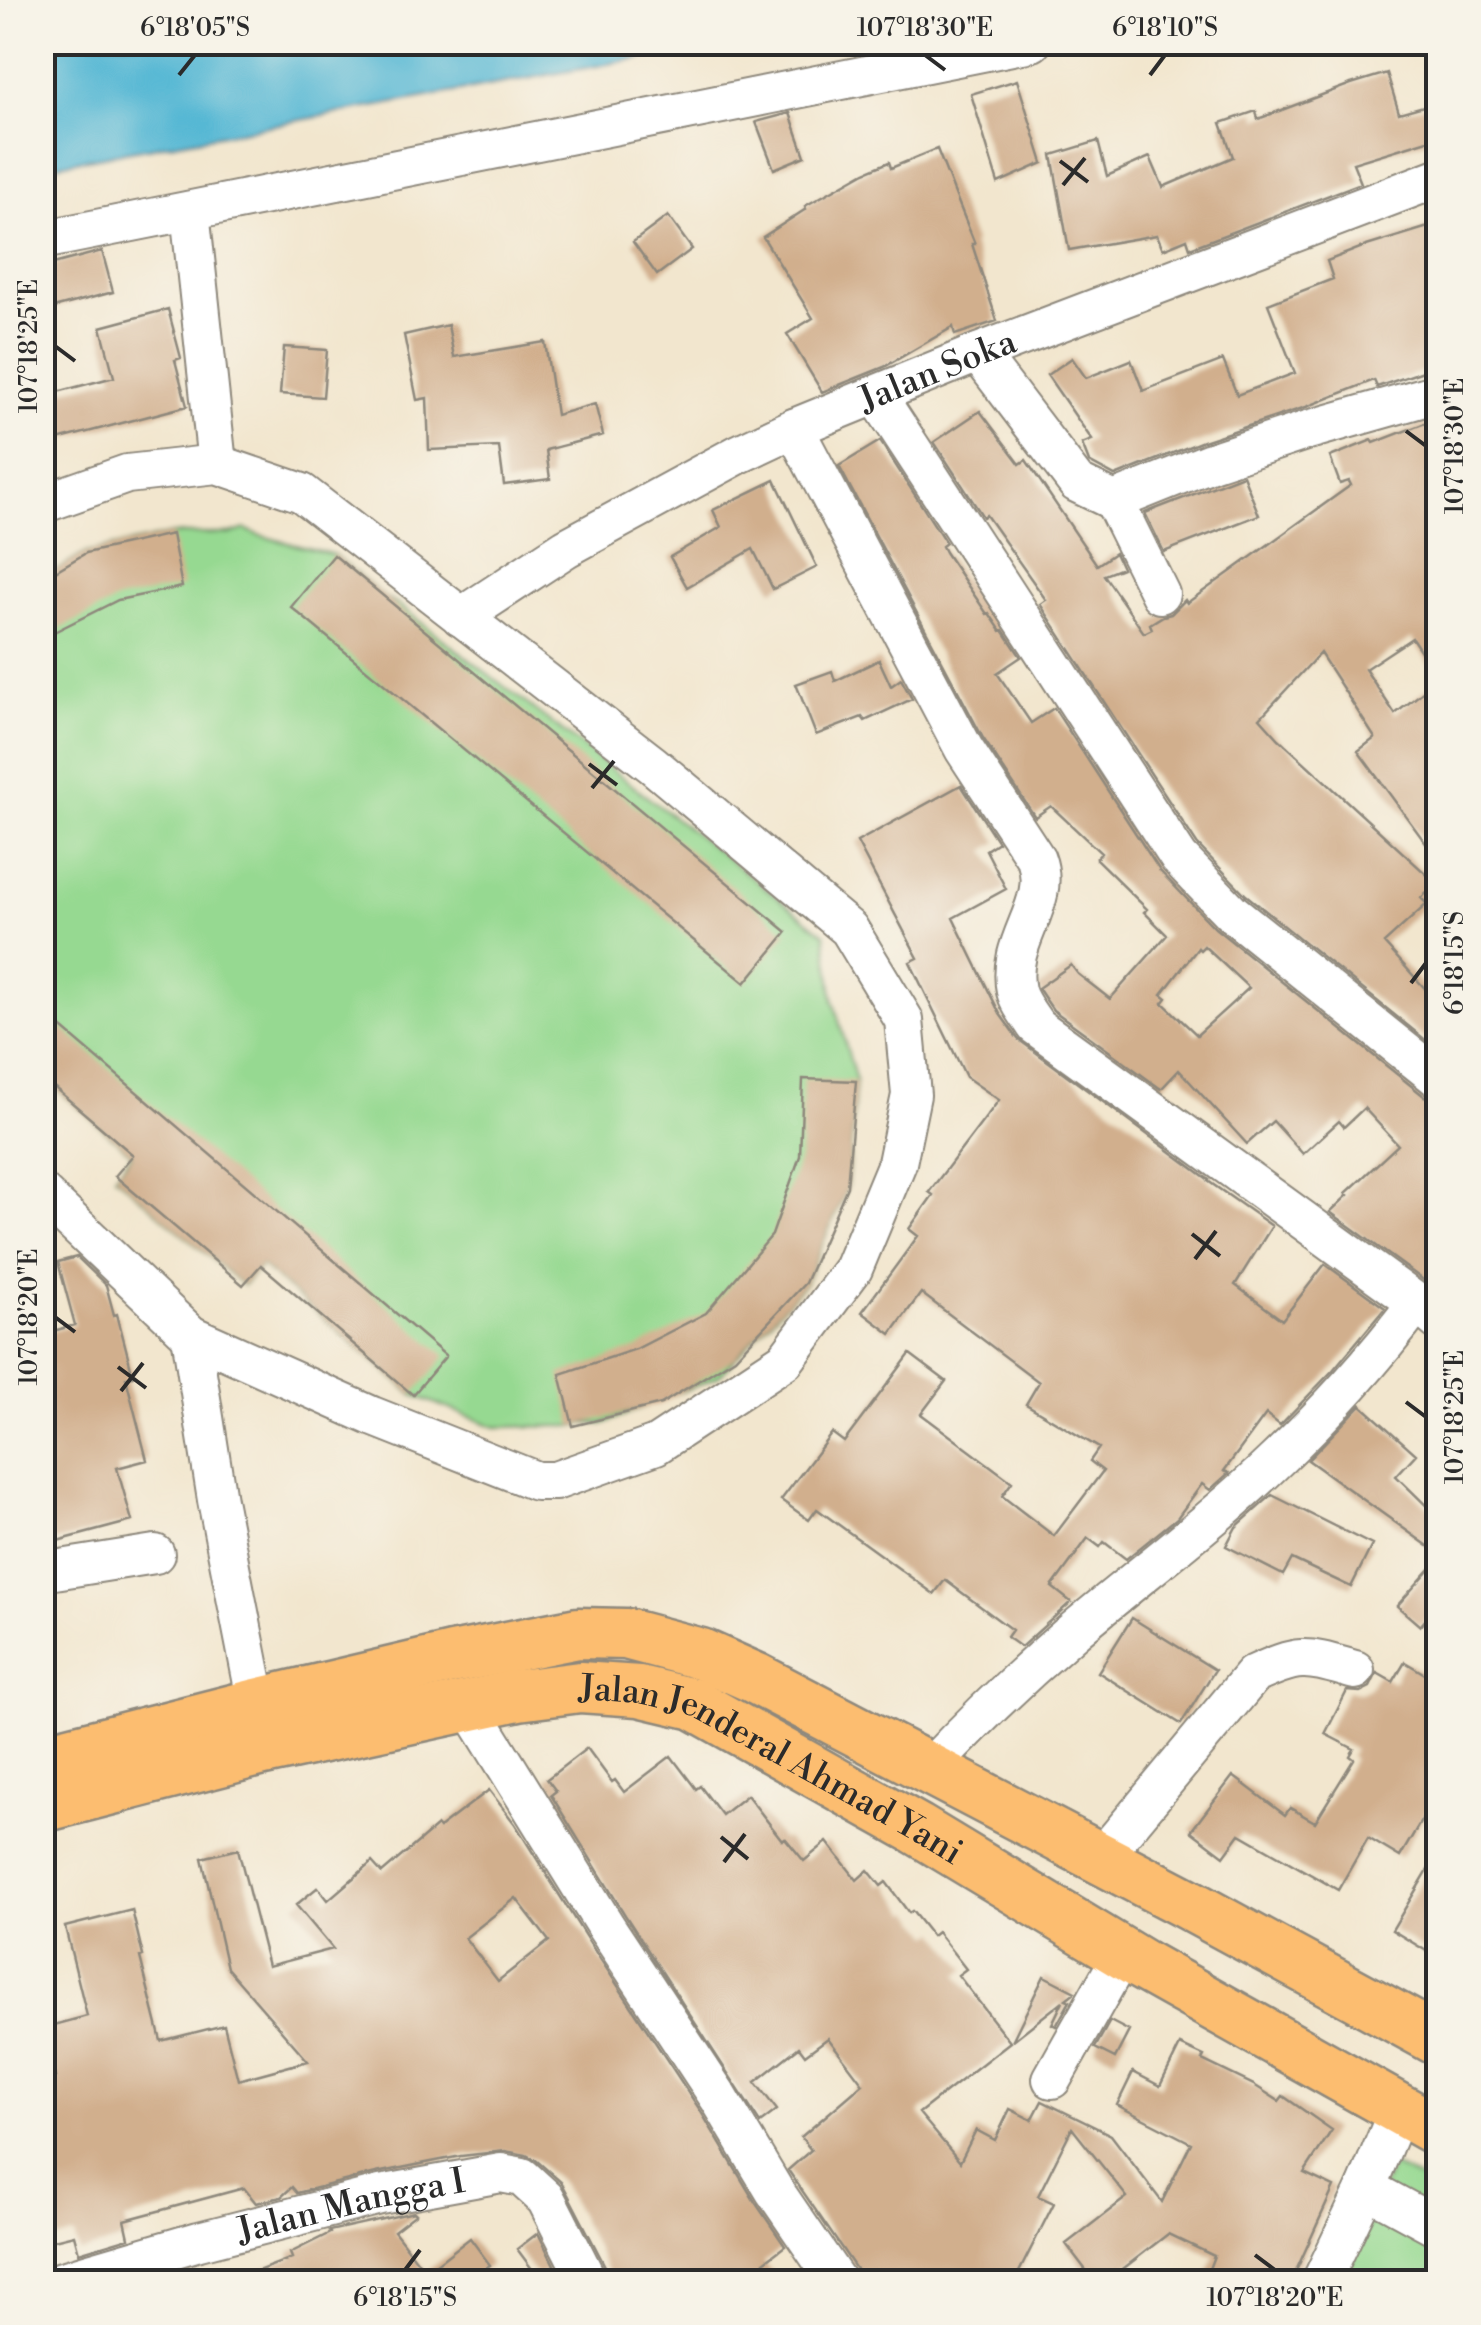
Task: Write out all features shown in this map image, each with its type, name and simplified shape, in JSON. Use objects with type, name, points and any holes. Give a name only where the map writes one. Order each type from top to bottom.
[{"type":"main road","name":"Jalan Jenderal Ahmad Yani","points":[[42,1806],[452,1658],[578,1634],[626,1634],[701,1654],[737,1670],[1435,2031]]},
{"type":"main road","name":"Jalan Jenderal Ahmad Yani","points":[[42,1759],[260,1727],[469,1706],[580,1687],[639,1692],[694,1704],[1419,2120]]},
{"type":"main road","points":[[1133,1959],[1184,1902]]},
{"type":"street","points":[[42,240],[1032,42]]},
{"type":"street","name":"Jalan Soka","points":[[461,617],[566,548],[794,428],[1438,178]]},
{"type":"street","points":[[190,211],[217,464]]},
{"type":"street","points":[[978,354],[1077,483],[1114,500],[1160,594]]},
{"type":"street","points":[[1114,500],[1211,462],[1438,393]]},
{"type":"street","points":[[877,396],[1179,858],[1231,912],[1438,1078]]},
{"type":"street","points":[[794,428],[964,749],[1036,860],[1039,889],[1014,963],[1017,994],[1036,1026],[1428,1312],[1377,1356],[1273,1464],[995,1700],[928,1769]]},
{"type":"street","points":[[42,504],[127,474],[217,464],[302,493],[653,764],[849,929],[904,1020],[911,1094],[898,1162],[853,1269],[785,1360],[656,1445],[556,1481],[536,1481],[372,1416],[192,1334],[50,1211]]},
{"type":"street","points":[[192,1334],[217,1500],[260,1727]]},
{"type":"street","points":[[42,1572],[155,1554]]},
{"type":"street","points":[[1100,1859],[1253,1675],[1285,1660],[1310,1657],[1355,1670]]},
{"type":"street","points":[[469,1706],[774,2190],[837,2282]]},
{"type":"street","points":[[1052,2079],[1133,1959]]},
{"type":"street","points":[[1322,2282],[1366,2188],[1419,2120]]},
{"type":"street","name":"Jalan Mangga I","points":[[60,2282],[344,2204],[500,2173],[522,2177],[546,2198],[588,2282]]},
{"type":"street","points":[[1366,2188],[1438,2227]]},
{"type":"green space","points":[[245,529],[334,555],[386,599],[825,934],[834,1003],[856,1081],[847,1187],[805,1283],[719,1376],[603,1424],[573,1426],[496,1427],[413,1395],[261,1265],[243,1285],[115,1176],[132,1154],[43,1077],[43,579],[86,553],[172,534],[231,534]]},
{"type":"green space","points":[[1392,2165],[1438,2189],[1438,2282],[1343,2282]]},
{"type":"water","points":[[43,42],[723,42],[723,43],[43,167]]},
{"type":"building","points":[[1387,73],[1399,113],[1438,102],[1438,137],[1353,163],[1361,183],[1190,248],[1187,239],[1163,249],[1157,235],[1069,250],[1052,155],[1098,141],[1107,176],[1150,157],[1163,187],[1233,157],[1221,123],[1256,111],[1258,119]]},
{"type":"building","points":[[1017,80],[1043,163],[998,183],[971,94]]},
{"type":"building","points":[[790,113],[805,156],[774,169],[756,122]]},
{"type":"building","points":[[937,149],[975,244],[997,321],[955,335],[953,327],[884,367],[822,392],[787,334],[813,318],[763,237],[806,209],[805,206],[865,172],[889,162],[891,168]]},
{"type":"building","points":[[668,216],[692,249],[657,275],[633,242]]},
{"type":"building","points":[[1438,224],[1438,366],[1377,387],[1374,380],[1115,476],[1089,462],[1082,444],[1092,440],[1047,375],[1072,358],[1086,378],[1131,360],[1143,391],[1223,360],[1237,395],[1295,373],[1268,304],[1333,279],[1327,261]]},
{"type":"building","points":[[102,251],[113,292],[42,311],[42,267]]},
{"type":"building","points":[[168,309],[181,358],[175,360],[187,406],[42,444],[42,396],[114,377],[101,327]]},
{"type":"building","points":[[448,325],[454,357],[545,342],[556,415],[595,404],[603,435],[546,450],[550,479],[504,485],[499,447],[429,450],[427,398],[417,400],[404,335]]},
{"type":"building","points":[[284,347],[327,350],[323,397],[280,394]]},
{"type":"building","points":[[980,411],[1020,464],[1026,460],[1097,565],[1115,553],[1122,568],[1104,575],[1144,633],[1152,629],[1150,624],[1171,614],[1185,600],[1187,603],[1351,485],[1349,481],[1340,484],[1330,457],[1438,418],[1438,677],[1412,638],[1365,669],[1395,714],[1438,680],[1438,860],[1358,751],[1375,738],[1320,653],[1260,718],[1437,884],[1421,898],[1427,904],[1384,943],[1438,1003],[1438,1050],[1246,895],[1197,844],[1040,604],[1046,600],[986,515],[983,517],[934,442]]},
{"type":"building","points":[[880,441],[946,543],[942,546],[945,552],[1021,657],[997,673],[1031,723],[1054,708],[1160,871],[1215,928],[1424,1096],[1438,1100],[1438,1270],[1429,1284],[1330,1212],[1398,1145],[1364,1108],[1344,1127],[1339,1121],[1303,1154],[1273,1121],[1247,1144],[1179,1070],[1161,1089],[1053,1010],[1038,988],[1071,965],[1110,999],[1167,935],[1144,912],[1147,909],[1096,859],[1101,853],[1051,806],[1035,817],[983,738],[839,466]],"holes":[[[1204,946],[1249,988],[1197,1035],[1163,1003],[1167,998],[1162,994],[1198,948]]]},
{"type":"building","points":[[1243,475],[1259,515],[1164,552],[1145,513]]},
{"type":"building","points":[[775,480],[817,567],[773,589],[753,549],[687,587],[670,557],[721,527],[713,510]]},
{"type":"building","points":[[172,534],[182,587],[118,600],[42,638],[42,579],[86,553]]},
{"type":"building","points":[[334,555],[787,932],[745,983],[291,607]]},
{"type":"building","points":[[879,660],[891,686],[901,679],[912,699],[865,721],[862,717],[816,735],[796,684],[832,671],[835,681]]},
{"type":"building","points":[[961,785],[998,842],[986,850],[1006,889],[953,918],[1000,1014],[1018,1039],[1272,1226],[1235,1285],[1282,1320],[1325,1264],[1385,1308],[1280,1425],[1266,1414],[1224,1471],[1229,1473],[1210,1490],[1202,1484],[1177,1518],[1126,1559],[1104,1542],[1100,1547],[1088,1538],[1052,1587],[1071,1602],[1021,1647],[1007,1637],[1012,1630],[945,1580],[934,1594],[817,1509],[809,1520],[781,1500],[832,1433],[844,1442],[910,1354],[946,1381],[921,1414],[1012,1482],[1002,1496],[1054,1536],[1103,1471],[1090,1461],[1099,1448],[1026,1404],[1039,1382],[921,1293],[891,1334],[862,1312],[918,1236],[909,1229],[933,1195],[929,1192],[999,1100],[966,1077],[910,962],[918,958],[857,842]]},
{"type":"building","points":[[42,1011],[446,1356],[413,1395],[261,1265],[243,1285],[115,1176],[133,1155],[42,1077]]},
{"type":"building","points":[[803,1079],[856,1081],[847,1187],[805,1283],[735,1358],[661,1404],[573,1426],[560,1374],[636,1349],[706,1313],[772,1235],[800,1156]]},
{"type":"building","points":[[77,1257],[106,1285],[114,1315],[117,1314],[133,1376],[126,1378],[147,1460],[117,1468],[132,1521],[42,1545],[42,1334],[75,1325],[58,1262]]},
{"type":"building","points":[[1361,1405],[1416,1454],[1396,1476],[1438,1517],[1438,1553],[1308,1460]]},
{"type":"building","points":[[1272,1495],[1372,1545],[1351,1587],[1292,1559],[1283,1575],[1226,1546],[1236,1527]]},
{"type":"building","points":[[1438,1560],[1438,1605],[1420,1626],[1397,1606]]},
{"type":"building","points":[[1132,1618],[1215,1670],[1181,1724],[1098,1672]]},
{"type":"building","points":[[1405,1662],[1438,1682],[1438,1792],[1400,1857],[1368,1838],[1338,1890],[1240,1834],[1224,1856],[1191,1831],[1233,1776],[1285,1815],[1290,1808],[1315,1822],[1354,1759],[1350,1756],[1354,1749],[1325,1734],[1347,1691],[1360,1692],[1370,1687],[1377,1673],[1393,1682]]},
{"type":"building","points":[[587,1748],[624,1792],[671,1756],[722,1815],[747,1795],[804,1861],[827,1842],[857,1880],[868,1870],[881,1886],[886,1882],[932,1936],[937,1932],[966,1969],[958,1975],[1010,2042],[919,2113],[960,2162],[976,2130],[995,2140],[1010,2109],[1032,2120],[1042,2101],[1111,2135],[1162,2202],[1191,2143],[1117,2105],[1133,2072],[1160,2086],[1180,2045],[1279,2101],[1283,2096],[1332,2130],[1304,2173],[1334,2187],[1291,2282],[1204,2282],[1214,2256],[1168,2234],[1106,2282],[1095,2282],[1066,2244],[1127,2197],[1072,2128],[1038,2196],[1054,2203],[1014,2282],[859,2282],[856,2269],[788,2170],[811,2150],[801,2137],[863,2084],[828,2038],[805,2055],[799,2047],[755,2082],[777,2110],[760,2123],[551,1795],[556,1791],[547,1779]]},
{"type":"building","points":[[489,1790],[515,1824],[785,2246],[764,2262],[780,2282],[610,2282],[562,2183],[536,2160],[505,2151],[376,2173],[297,2193],[292,2187],[281,2197],[256,2203],[244,2188],[125,2220],[129,2238],[79,2253],[74,2235],[42,2243],[42,2080],[55,2077],[43,2028],[87,2016],[65,1927],[132,1910],[161,2041],[224,2025],[238,2080],[308,2061],[227,1968],[202,1858],[238,1849],[268,1966],[333,1949],[296,1905],[318,1887],[328,1900],[372,1862],[382,1873]],"holes":[[[516,1898],[549,1941],[498,1981],[465,1938]]]},
{"type":"building","points":[[1438,1853],[1438,1958],[1392,1930]]},
{"type":"building","points":[[1044,1976],[1075,1992],[1066,1999],[1070,2001],[1056,2026],[1052,2024],[1063,2001],[1012,2041]]},
{"type":"building","points":[[1110,2021],[1129,2031],[1115,2058],[1095,2048]]},
{"type":"building","points":[[414,2212],[394,2231],[426,2272],[470,2238],[490,2265],[467,2282],[234,2280],[292,2258],[290,2253],[329,2231]]},
{"type":"building","points":[[538,2233],[554,2265],[538,2277],[517,2249]]}]
